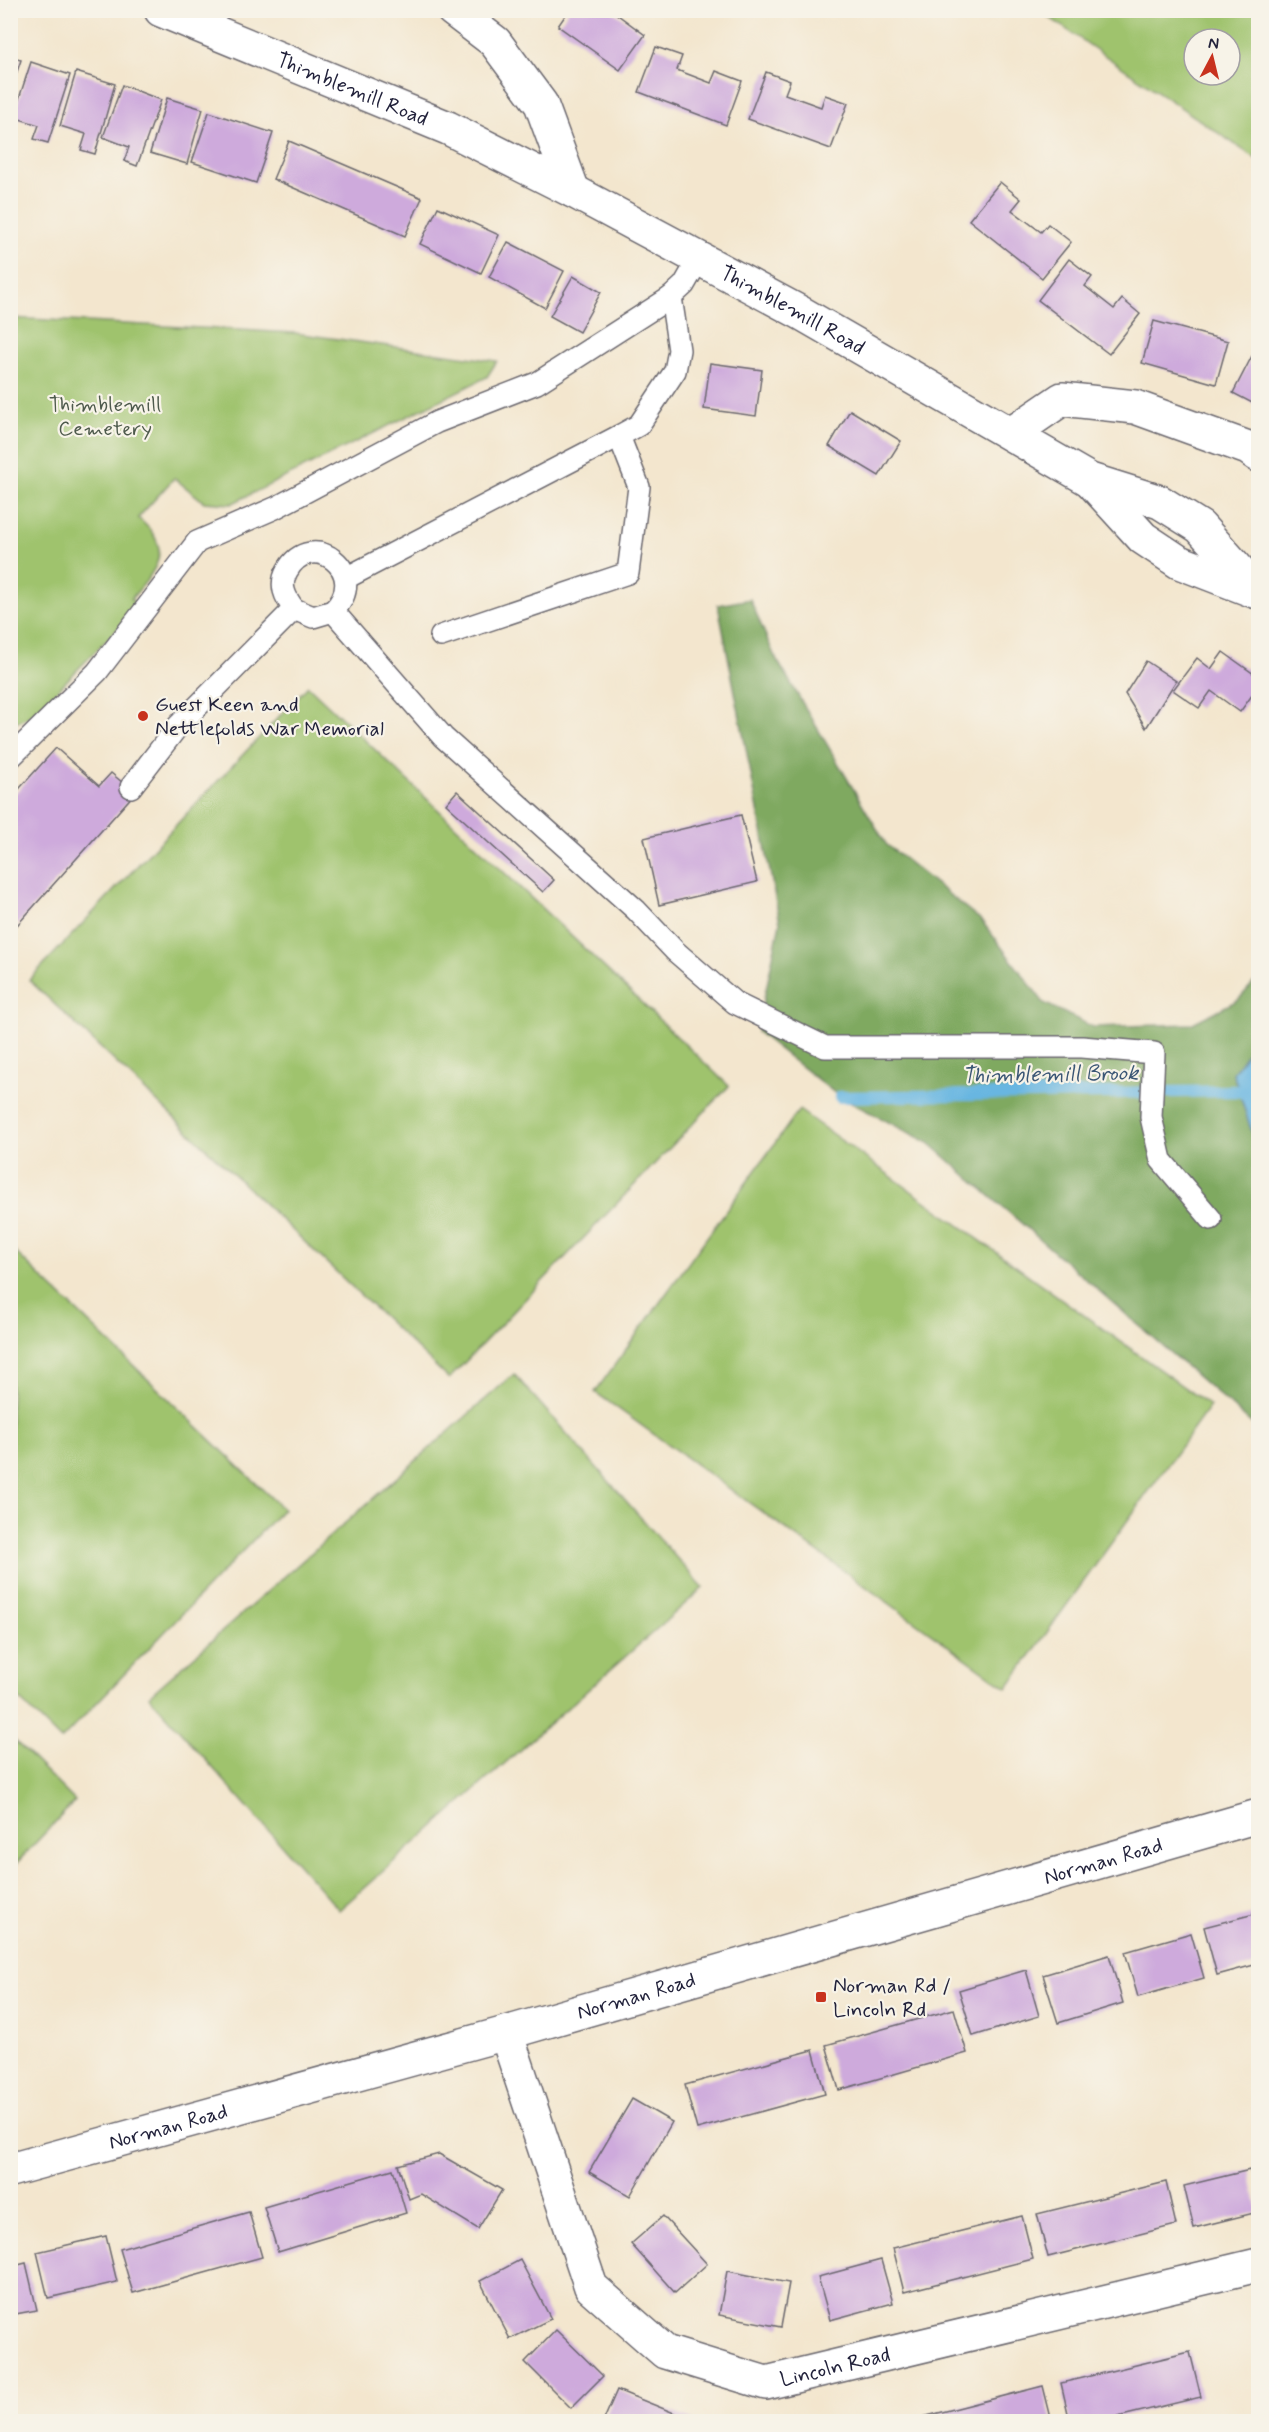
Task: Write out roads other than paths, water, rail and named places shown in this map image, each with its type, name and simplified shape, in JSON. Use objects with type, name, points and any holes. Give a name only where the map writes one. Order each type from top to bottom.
[{"type":"street","name":"Thimblemill Road","points":[[161,10],[448,128],[700,257],[1090,480],[1160,502],[1200,527],[1258,592]]},
{"type":"street","points":[[453,10],[495,42],[541,104],[573,191]]},
{"type":"street","points":[[1011,434],[1062,399],[1135,407],[1248,448],[1258,455]]},
{"type":"street","name":"Norman Road","points":[[10,2170],[506,2033],[1258,1816]]},
{"type":"street","name":"Lincoln Road","points":[[506,2033],[591,2288],[664,2352],[766,2383],[1258,2265]]},
{"type":"lane","points":[[11,757],[97,672],[197,542],[275,508],[437,422],[537,383],[671,297],[684,285],[700,257]]},
{"type":"lane","points":[[346,578],[639,424],[675,371],[679,350],[671,297]]},
{"type":"lane","points":[[441,636],[628,573],[639,487],[619,436]]},
{"type":"lane","points":[[306,554],[326,555],[342,568],[346,578],[346,593],[333,611],[313,617],[294,609],[285,597],[283,577],[296,559],[306,554]]},
{"type":"lane","points":[[131,786],[178,726],[294,609]]},
{"type":"lane","points":[[333,611],[443,737],[636,910],[675,951],[735,1004],[825,1047],[1082,1047],[1154,1053],[1151,1117],[1161,1160],[1211,1219]]},
{"type":"water","points":[[1258,1037],[1258,1151],[1233,1073]]},
{"type":"waterway","name":"Thimblemill Brook","points":[[840,1097],[1239,1091],[1258,1100]]},
{"type":"place","name":"Guest Keen and Nettlefolds War Memorial","points":[[143,716]]},
{"type":"place","name":"Norman Rd / Lincoln Rd","points":[[821,1997]]},
{"type":"park label","name":"Thimblemill Cemetery","points":[[105,416]]}]
